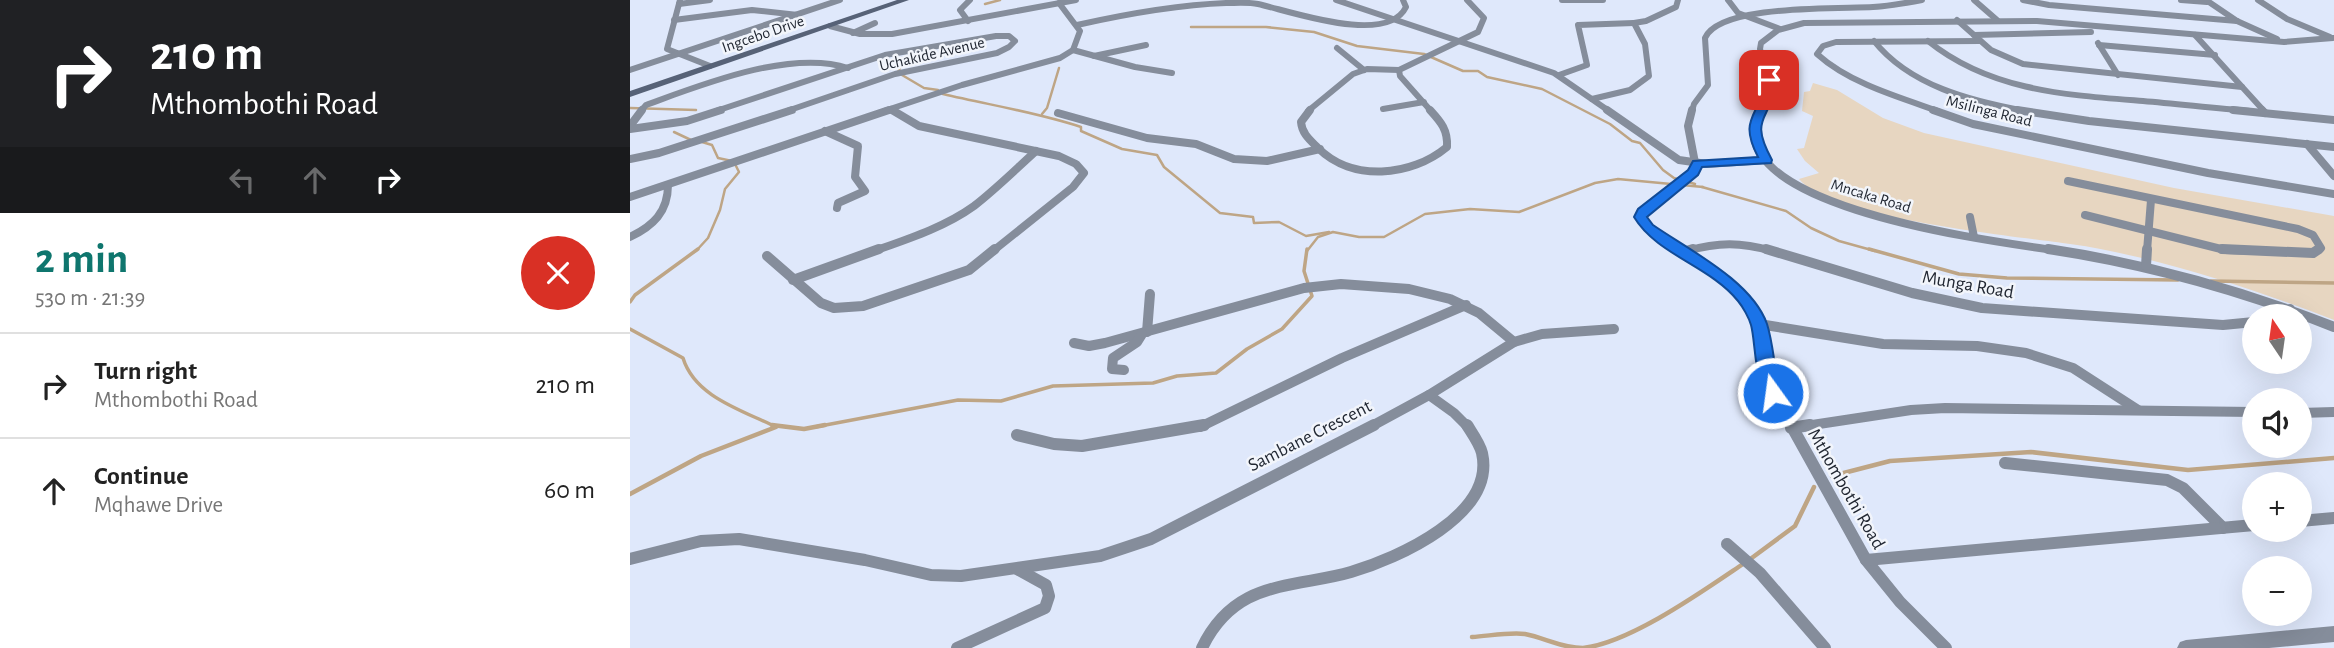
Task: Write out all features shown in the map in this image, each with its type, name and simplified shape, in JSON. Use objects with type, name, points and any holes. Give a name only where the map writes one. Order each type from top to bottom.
[{"type":"main road","name":"Ingcebo Drive","points":[[630,94],[905,0]]},
{"type":"street","points":[[710,0],[679,2],[667,48],[677,55],[710,66]]},
{"type":"street","points":[[630,70],[840,0]]},
{"type":"street","points":[[968,21],[960,10],[970,0]]},
{"type":"street","points":[[830,26],[853,33],[892,34],[1076,0]]},
{"type":"street","points":[[1336,0],[1559,75],[1671,156],[1697,164],[1766,160],[1754,133],[1754,123],[1770,90],[1760,46],[1766,37],[1780,29],[1804,23],[1997,20],[2284,42],[2334,38]]},
{"type":"street","points":[[1077,25],[1145,10],[1241,3],[1262,5],[1287,15],[1357,25],[1374,24],[1393,19],[1405,11],[1403,0]]},
{"type":"street","points":[[1399,71],[1400,76],[1424,102],[1448,135],[1447,147],[1431,160],[1401,168],[1366,171],[1339,165],[1302,131],[1301,122],[1318,100],[1353,74],[1364,70],[1399,71],[1478,32],[1484,22],[1483,14],[1467,0]]},
{"type":"street","points":[[1562,0],[1603,0]]},
{"type":"street","points":[[1559,75],[1587,65],[1578,25],[1646,21],[1676,7],[1678,0]]},
{"type":"street","points":[[1728,0],[1738,13],[1780,29]]},
{"type":"street","points":[[1697,164],[1689,141],[1688,126],[1692,107],[1710,79],[1704,54],[1705,40],[1713,27],[1738,13],[1791,3],[1922,0]]},
{"type":"street","points":[[1974,0],[1997,20]]},
{"type":"street","points":[[2023,0],[2049,5],[2237,20]]},
{"type":"street","points":[[2181,0],[2207,1],[2237,20],[2284,42]]},
{"type":"street","points":[[2258,0],[2287,19],[2334,38]]},
{"type":"street","points":[[1059,3],[1080,31],[1073,50]]},
{"type":"street","points":[[674,20],[761,9],[777,9],[798,15]]},
{"type":"street","points":[[1957,20],[1997,54],[2023,64],[2242,87]]},
{"type":"street","points":[[853,33],[875,23]]},
{"type":"street","points":[[1592,99],[1630,90],[1649,76],[1645,44],[1634,23]]},
{"type":"street","points":[[2089,29],[2118,75]]},
{"type":"street","name":"Msilinga Road","points":[[2089,29],[1928,41],[1831,43],[1820,47],[1817,54],[1827,64],[1890,94],[1973,124],[2208,173],[2334,194]]},
{"type":"street","points":[[2195,35],[2264,113]]},
{"type":"street","name":"Uchakide Avenue","points":[[630,127],[658,127],[687,121],[908,50],[996,36],[1009,36],[1015,41],[1010,48],[992,55],[904,71],[758,122],[658,154],[630,159]]},
{"type":"street","points":[[1874,41],[1889,60],[1909,73],[1967,96],[2016,109],[2073,119],[2334,147]]},
{"type":"street","points":[[1928,41],[1949,61],[2025,86],[2334,120]]},
{"type":"street","points":[[1094,56],[1146,45]]},
{"type":"street","points":[[2099,45],[2215,55]]},
{"type":"street","points":[[1337,48],[1351,55],[1357,66],[1364,70]]},
{"type":"street","points":[[630,197],[968,83],[1047,62],[1073,50],[1158,72],[1172,73]]},
{"type":"street","points":[[630,60],[643,66]]},
{"type":"street","points":[[630,127],[646,105],[736,74],[820,62],[848,68]]},
{"type":"street","points":[[1383,109],[1424,102]]},
{"type":"street","points":[[767,256],[827,306],[852,308],[970,270],[1082,177],[1083,168],[1074,162],[920,126],[891,109]]},
{"type":"street","points":[[1058,113],[1147,138],[1196,144],[1234,159],[1267,161],[1320,149]]},
{"type":"street","points":[[825,131],[858,146],[855,177],[865,191],[838,203],[836,208]]},
{"type":"street","points":[[2307,144],[2334,176]]},
{"type":"street","points":[[793,280],[915,236],[966,211],[1036,151]]},
{"type":"street","name":"Mncaka Road","points":[[1766,160],[1795,184],[1832,203],[1881,218],[1974,237],[2084,253],[2146,266],[2275,304]]},
{"type":"street","name":"Mthombothi Road","points":[[1697,164],[1686,179],[1640,217],[1647,228],[1684,252],[1744,298],[1759,324],[1767,375],[1773,393],[1866,560],[1900,602],[1946,648]]},
{"type":"street","points":[[2068,181],[2298,229],[2313,235],[2321,248],[2313,253],[2236,252],[2085,215]]},
{"type":"street","points":[[630,237],[660,218],[667,204],[668,185]]},
{"type":"street","points":[[2146,266],[2151,200]]},
{"type":"street","points":[[1970,218],[1974,237]]},
{"type":"street","name":"Munga Road","points":[[1684,252],[1713,243],[1746,243],[1913,293],[1982,308],[2223,325],[2242,323]]},
{"type":"street","points":[[1074,343],[1089,346],[1304,288],[1336,285],[1436,294],[1466,305],[1492,321],[1514,342]]},
{"type":"street","points":[[1124,370],[1112,369],[1113,358],[1137,342],[1145,333],[1150,294]]},
{"type":"street","points":[[1017,435],[1054,444],[1082,446],[1200,427],[1342,358],[1466,305]]},
{"type":"street","name":"Mncaka Road","points":[[2312,318],[2334,327]]},
{"type":"street","points":[[1759,324],[1884,344],[1977,346],[2026,353],[2073,368],[2138,410]]},
{"type":"street","name":"Sambane Crescent","points":[[630,559],[701,541],[739,539],[853,557],[932,575],[979,575],[1100,556],[1137,545],[1429,395],[1514,342],[1542,334],[1614,329]]},
{"type":"street","points":[[1198,647],[1220,620],[1249,597],[1288,583],[1368,566],[1415,544],[1454,521],[1466,510],[1484,471],[1482,450],[1466,424],[1429,395]]},
{"type":"street","points":[[1791,428],[1911,410],[1945,408],[2242,412]]},
{"type":"street","points":[[2312,413],[2334,412]]},
{"type":"street","points":[[2005,463],[2167,480],[2183,488],[2223,528]]},
{"type":"street","points":[[2312,520],[2334,518]]},
{"type":"street","points":[[1866,560],[2242,526]]},
{"type":"street","points":[[1727,544],[1754,568],[1825,648]]},
{"type":"street","points":[[957,648],[1045,608],[1049,596],[1045,586],[1017,569]]},
{"type":"street","points":[[2186,648],[2334,634]]},
{"type":"shaded area","points":[[1813,83],[1837,90],[1883,118],[1924,133],[2174,188],[2334,216],[2334,320],[2312,312],[2312,304],[2292,304],[2142,258],[2079,245],[1926,224],[1847,205],[1818,193],[1799,179],[1819,173],[1805,161],[1797,149],[1804,148],[1813,116],[1802,111],[1804,92],[1810,91]]},
{"type":"waterway","points":[[985,4],[1000,0]]},
{"type":"waterway","points":[[1191,27],[1266,27],[1314,32],[1357,46],[1424,54],[1463,71],[1478,71],[1487,77],[1542,89],[1610,124],[1632,141],[1640,143],[1663,170],[1674,178],[1695,184]]},
{"type":"waterway","points":[[896,55],[900,68],[898,72]]},
{"type":"waterway","points":[[1042,114],[1047,108],[1059,68]]},
{"type":"waterway","points":[[902,75],[924,88],[938,90]]},
{"type":"waterway","points":[[943,94],[1064,122],[1081,127],[1081,131],[1122,149],[1157,155],[1164,167],[1220,213],[1253,217],[1254,223],[1279,222],[1306,236],[1329,232]]},
{"type":"waterway","points":[[630,108],[696,110]]},
{"type":"waterway","points":[[674,132],[691,140]]},
{"type":"waterway","points":[[702,142],[712,145],[718,158],[732,161]]},
{"type":"waterway","points":[[698,249],[708,238],[720,210],[725,189],[739,172],[735,164]]},
{"type":"waterway","points":[[1307,251],[1318,237],[1333,232],[1359,237],[1384,237],[1425,214],[1470,209],[1519,212],[1595,183],[1618,179],[1703,187]]},
{"type":"waterway","points":[[1702,187],[1786,211],[1811,228],[1839,241],[1875,251]]},
{"type":"waterway","points":[[630,302],[635,295],[698,249]]},
{"type":"waterway","points":[[815,427],[958,400],[1001,401],[1053,386],[1153,383],[1177,376],[1216,373],[1247,349],[1282,329],[1312,296],[1304,271],[1307,249]]},
{"type":"waterway","points":[[1869,249],[1959,274],[2007,278],[2178,280]]},
{"type":"waterway","points":[[2211,281],[2334,283]]},
{"type":"waterway","points":[[630,329],[683,358],[698,383],[721,401],[776,427],[701,456],[630,494]]},
{"type":"waterway","points":[[772,425],[804,429],[825,425]]},
{"type":"waterway","points":[[1832,476],[1890,461],[2031,452],[2188,470],[2334,458]]},
{"type":"waterway","points":[[1749,560],[1795,526],[1814,487]]},
{"type":"waterway","points":[[1472,637],[1525,634],[1575,648],[1602,644],[1622,637],[1666,614],[1743,564]]},
{"type":"route","points":[[1769,80],[1768,98],[1754,123],[1756,141],[1766,160],[1697,164],[1693,172],[1640,217],[1647,228],[1720,277],[1752,308],[1759,324],[1767,375],[1773,393]]}]
